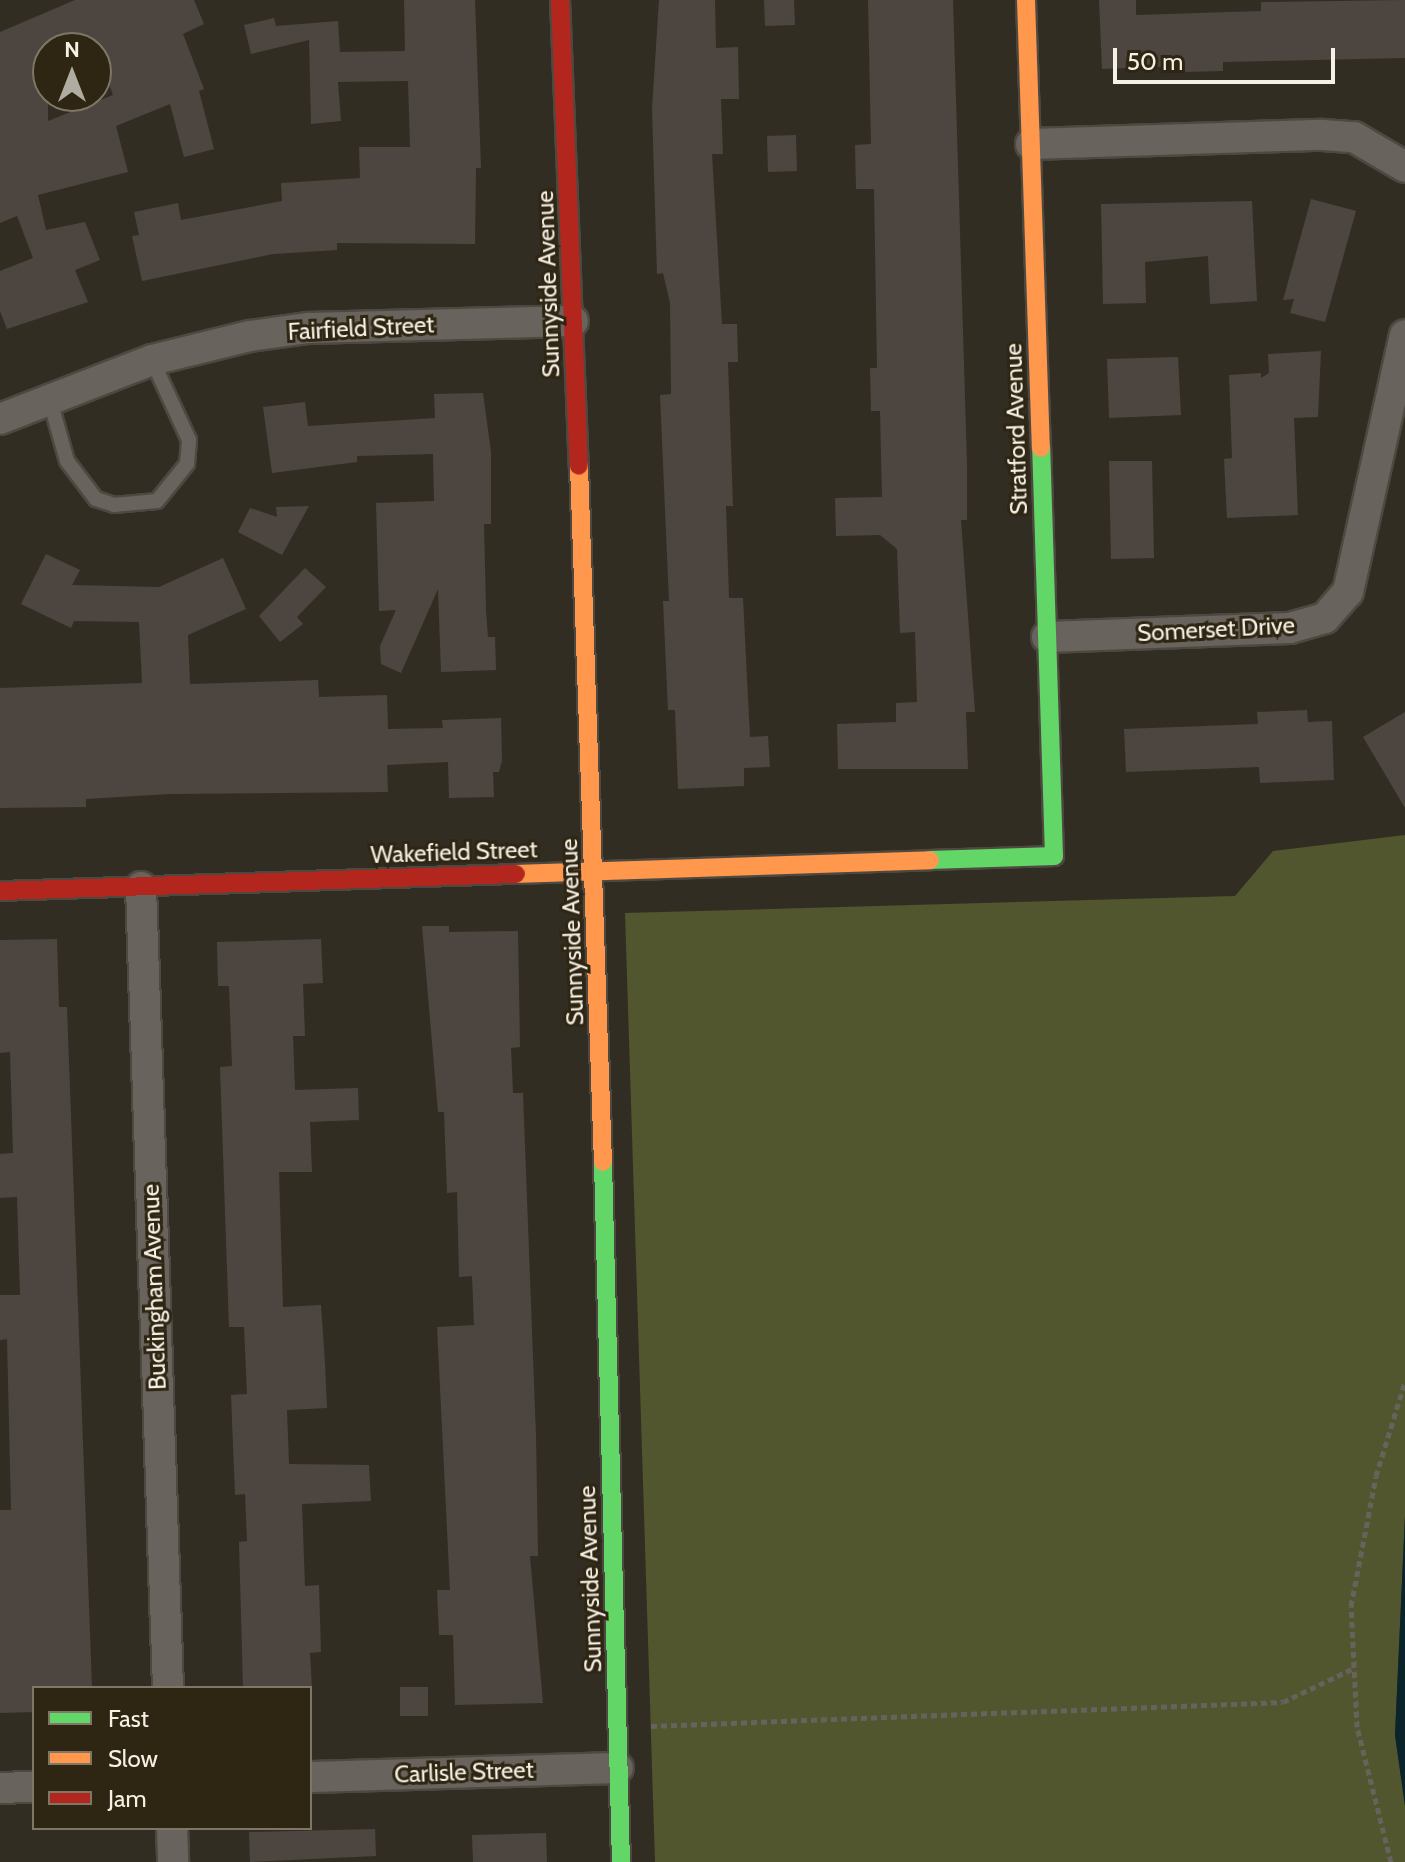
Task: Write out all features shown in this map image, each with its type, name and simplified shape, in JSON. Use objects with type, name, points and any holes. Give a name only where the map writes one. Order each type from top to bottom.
[{"type":"street","name":"Sunnyside Avenue","points":[[560,0],[595,871],[621,1862]]},
{"type":"street","name":"Stratford Avenue","points":[[1026,0],[1054,856]]},
{"type":"street","points":[[1031,144],[1322,135],[1354,137],[1405,167]]},
{"type":"street","name":"Fairfield Street","points":[[0,419],[49,397],[152,360],[308,328],[573,321]]},
{"type":"street","name":"Somerset Drive","points":[[1047,637],[1290,628],[1325,618],[1348,592],[1405,335]]},
{"type":"street","name":"Wakefield Street","points":[[0,891],[1054,856]]},
{"type":"street","name":"Buckingham Avenue","points":[[141,887],[168,1686]]},
{"type":"street","name":"Carlisle Street","points":[[312,1777],[618,1768]]},
{"type":"street","points":[[0,1788],[32,1787]]},
{"type":"street","points":[[172,1830],[173,1862]]},
{"type":"lane","points":[[49,397],[67,461],[96,499],[114,505],[157,501],[187,464],[189,440],[152,360]]},
{"type":"path","points":[[1391,1862],[1357,1727],[1351,1606],[1376,1476],[1405,1382]]},
{"type":"path","points":[[618,1727],[1283,1702],[1352,1669]]},
{"type":"green space","points":[[1405,835],[1405,1516],[1395,1735],[1405,1805],[1405,1862],[655,1862],[625,913],[1235,896],[1273,851]]},
{"type":"water","points":[[1405,1516],[1405,1806],[1395,1735]]},
{"type":"building","points":[[75,0],[194,0],[204,24],[183,34],[204,89],[199,91],[214,149],[184,157],[170,104],[116,126],[128,172],[38,195],[46,230],[85,222],[100,260],[75,270],[88,302],[7,329],[0,311],[0,271],[33,258],[17,216],[0,223],[0,32]]},
{"type":"building","points":[[404,0],[475,0],[481,168],[476,168],[475,244],[337,243],[337,250],[273,254],[142,281],[132,236],[139,235],[134,212],[178,203],[181,220],[282,201],[281,183],[360,178],[359,147],[410,147],[408,81],[338,82],[341,121],[311,124],[309,40],[251,54],[244,25],[274,18],[276,26],[338,21],[340,52],[405,51]]},
{"type":"building","points":[[659,0],[715,0],[716,48],[738,47],[739,99],[721,99],[723,154],[712,154],[722,324],[737,324],[738,362],[728,362],[733,506],[726,506],[729,598],[743,598],[750,737],[768,736],[770,767],[744,768],[744,786],[678,789],[675,710],[668,710],[663,601],[669,601],[660,395],[671,394],[670,303],[663,273],[657,274],[652,109]]},
{"type":"building","points":[[764,0],[794,0],[795,25],[765,26]]},
{"type":"building","points":[[868,0],[953,0],[967,464],[967,520],[961,520],[975,712],[966,712],[968,769],[838,769],[837,724],[896,722],[896,703],[917,702],[915,632],[900,633],[897,549],[880,535],[836,536],[835,498],[882,497],[880,411],[871,411],[870,368],[877,368],[874,189],[856,189],[855,145],[871,144]]},
{"type":"building","points":[[1099,0],[1136,0],[1136,15],[1261,11],[1261,2],[1405,0],[1405,58],[1223,62],[1223,71],[1181,72],[1181,66],[1102,69]]},
{"type":"building","points":[[796,135],[797,171],[768,172],[767,136]]},
{"type":"building","points":[[1311,199],[1356,211],[1325,322],[1290,313],[1294,299],[1283,300]]},
{"type":"building","points":[[1252,201],[1257,301],[1210,304],[1208,256],[1145,262],[1146,303],[1103,304],[1101,204]]},
{"type":"building","points":[[1321,351],[1318,417],[1294,418],[1298,515],[1227,518],[1224,459],[1232,458],[1229,375],[1261,373],[1261,378],[1269,373],[1268,354]]},
{"type":"building","points":[[1178,357],[1181,415],[1109,418],[1107,359]]},
{"type":"building","points":[[483,393],[491,452],[491,524],[484,524],[486,610],[488,637],[495,637],[496,670],[441,672],[438,589],[401,673],[381,664],[380,646],[396,610],[379,611],[376,503],[434,501],[433,454],[357,456],[357,462],[272,473],[263,407],[305,402],[308,426],[435,418],[434,394]]},
{"type":"building","points":[[1109,461],[1152,461],[1154,558],[1111,559]]},
{"type":"building","points":[[309,506],[282,555],[238,532],[250,508],[277,517],[276,507]]},
{"type":"building","points":[[46,554],[80,570],[72,585],[159,587],[223,558],[246,609],[188,635],[190,684],[318,680],[319,697],[387,695],[388,729],[443,728],[442,720],[501,718],[502,761],[499,772],[493,772],[494,797],[449,798],[448,762],[387,765],[388,792],[169,794],[86,799],[86,807],[0,808],[0,688],[142,683],[139,622],[74,621],[71,628],[21,604]]},
{"type":"building","points":[[305,568],[326,587],[297,617],[303,624],[280,642],[259,616]]},
{"type":"building","points":[[1307,710],[1308,722],[1332,721],[1334,780],[1260,783],[1259,767],[1126,772],[1124,729],[1258,724],[1257,712]]},
{"type":"building","points":[[1405,712],[1405,808],[1363,737]]},
{"type":"building","points":[[422,926],[449,926],[449,932],[518,931],[520,1047],[511,1048],[513,1093],[523,1093],[538,1556],[530,1556],[543,1703],[455,1705],[453,1635],[439,1635],[437,1590],[450,1590],[437,1327],[474,1325],[472,1276],[459,1277],[457,1192],[447,1193],[444,1112],[438,1112]]},
{"type":"building","points":[[57,939],[59,1007],[67,1007],[92,1686],[32,1686],[32,1712],[0,1713],[0,1510],[11,1510],[7,1339],[0,1340],[0,1295],[20,1295],[17,1197],[0,1198],[0,1154],[13,1153],[10,1052],[0,1053],[0,940]]},
{"type":"building","points":[[321,939],[323,983],[303,984],[305,1036],[293,1036],[295,1090],[358,1088],[359,1120],[310,1122],[312,1172],[279,1172],[283,1307],[321,1305],[327,1408],[287,1410],[289,1464],[369,1465],[371,1501],[302,1504],[305,1586],[319,1585],[321,1652],[310,1653],[312,1686],[243,1686],[239,1542],[247,1541],[245,1494],[235,1495],[231,1395],[247,1394],[244,1327],[229,1327],[220,1067],[232,1066],[229,986],[218,986],[217,942]]},
{"type":"building","points":[[400,1687],[428,1687],[428,1716],[400,1716]]},
{"type":"building","points":[[375,1829],[376,1856],[250,1862],[249,1832]]},
{"type":"building","points":[[546,1833],[547,1862],[473,1862],[472,1835]]},
{"type":"traffic: fast","points":[[930,860],[1054,856],[1041,448]]},
{"type":"traffic: fast","points":[[603,1162],[621,1862]]},
{"type":"traffic: slow","points":[[1026,0],[1041,448]]},
{"type":"traffic: slow","points":[[579,466],[603,1162]]},
{"type":"traffic: slow","points":[[516,874],[930,860]]},
{"type":"traffic: jam","points":[[560,0],[579,466]]},
{"type":"traffic: jam","points":[[0,891],[516,874]]}]
